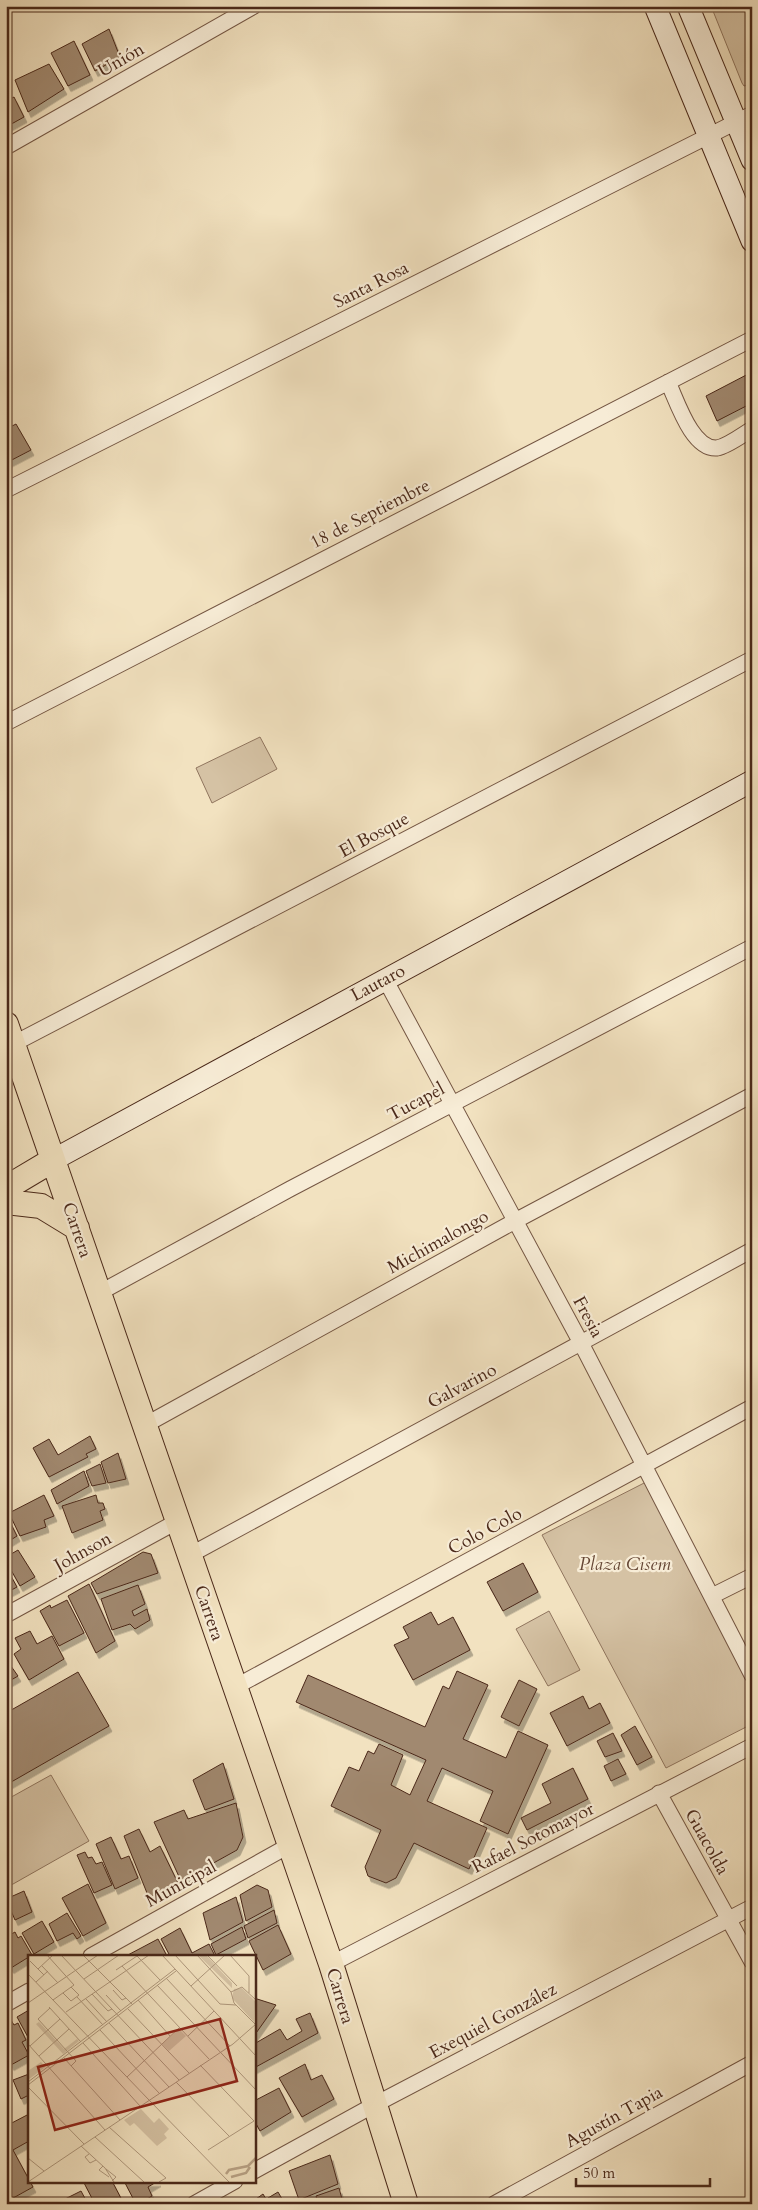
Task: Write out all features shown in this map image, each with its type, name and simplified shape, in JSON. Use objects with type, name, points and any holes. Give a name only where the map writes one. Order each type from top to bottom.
[{"type":"main road","name":"Carrera","points":[[10,1034],[331,1964],[406,2204]]},
{"type":"main road","name":"Lautaro","points":[[6,1188],[53,1160]]},
{"type":"main road","points":[[6,1202],[41,1206],[77,1228]]},
{"type":"street","name":"Unión","points":[[6,147],[254,6]]},
{"type":"street","points":[[655,6],[707,136],[752,241]]},
{"type":"street","points":[[688,6],[744,118],[752,160]]},
{"type":"street","name":"Santa Rosa","points":[[6,490],[744,118]]},
{"type":"street","name":"18 de Septiembre","points":[[6,723],[752,340]]},
{"type":"street","points":[[668,382],[694,437],[705,447],[718,448],[752,429]]},
{"type":"street","name":"El Bosque","points":[[10,1034],[752,659]]},
{"type":"street","name":"Lautaro","points":[[53,1160],[752,781]]},
{"type":"street","name":"Tucapel","points":[[99,1293],[451,1104],[752,947]]},
{"type":"street","name":"Fresia","points":[[385,979],[581,1343],[752,1675]]},
{"type":"street","name":"Michimalongo","points":[[145,1425],[515,1221],[752,1095]]},
{"type":"street","name":"Galvarino","points":[[190,1555],[752,1250]]},
{"type":"street","name":"Colo Colo","points":[[235,1687],[752,1407]]},
{"type":"street","name":"Johnson","points":[[6,1615],[178,1521]]},
{"type":"street","points":[[712,1596],[752,1576]]},
{"type":"street","name":"Rafael Sotomayor","points":[[331,1964],[752,1746]]},
{"type":"street","name":"Guacolda","points":[[659,1794],[752,1962]]},
{"type":"street","name":"Municipal","points":[[93,1955],[290,1846]]},
{"type":"street","name":"Exequiel González","points":[[255,2170],[374,2105],[752,1907]]},
{"type":"street","points":[[6,2004],[28,1992]]},
{"type":"street","name":"Agustín Tapia","points":[[494,2204],[752,2063]]},
{"type":"street","points":[[194,2204],[233,2182]]},
{"type":"green space","points":[[711,6],[752,6],[752,84],[744,86],[742,83]]},
{"type":"green space","points":[[260,737],[277,769],[212,803],[196,768]]},
{"type":"green space","name":"Plaza Cisem","points":[[650,1480],[752,1683],[752,1724],[666,1768],[542,1535]]},
{"type":"green space","points":[[549,1611],[580,1670],[548,1686],[516,1629]]},
{"type":"green space","points":[[51,1775],[89,1841],[6,1888],[6,1800]]},
{"type":"building","points":[[109,29],[120,57],[95,71],[82,44]]},
{"type":"building","points":[[74,41],[90,75],[68,86],[51,53]]},
{"type":"building","points":[[49,64],[64,89],[28,112],[15,80]]},
{"type":"building","points":[[14,97],[24,117],[6,127],[6,101]]},
{"type":"building","points":[[752,372],[752,403],[717,421],[706,396]]},
{"type":"building","points":[[16,424],[31,450],[6,463],[6,429]]},
{"type":"building","points":[[90,1436],[96,1449],[86,1454],[88,1457],[49,1477],[33,1448],[49,1439],[58,1455]]},
{"type":"building","points":[[118,1453],[126,1479],[108,1483],[101,1462]]},
{"type":"building","points":[[100,1464],[106,1483],[92,1486],[86,1471]]},
{"type":"building","points":[[84,1471],[89,1486],[57,1504],[51,1490]]},
{"type":"building","points":[[44,1495],[54,1516],[44,1520],[46,1527],[20,1536],[9,1513]]},
{"type":"building","points":[[96,1495],[98,1503],[103,1503],[105,1509],[100,1511],[103,1520],[72,1533],[62,1506]]},
{"type":"building","points":[[6,1514],[17,1536],[6,1543]]},
{"type":"building","points":[[18,1550],[35,1577],[20,1586],[6,1561],[6,1557]]},
{"type":"building","points":[[143,1552],[151,1554],[158,1573],[97,1594],[91,1583]]},
{"type":"building","points":[[523,1563],[538,1592],[503,1611],[487,1582]]},
{"type":"building","points":[[6,1567],[17,1587],[6,1593]]},
{"type":"building","points":[[89,1584],[115,1641],[96,1653],[68,1596]]},
{"type":"building","points":[[138,1585],[145,1604],[132,1611],[134,1616],[147,1609],[150,1620],[135,1629],[130,1624],[112,1630],[101,1599]]},
{"type":"building","points":[[67,1600],[84,1633],[59,1646],[40,1611],[50,1605],[51,1608]]},
{"type":"building","points":[[431,1612],[438,1625],[453,1617],[470,1650],[413,1680],[394,1645],[409,1638],[403,1627]]},
{"type":"building","points":[[30,1631],[37,1644],[52,1636],[64,1659],[29,1680],[14,1654],[21,1649],[15,1638]]},
{"type":"building","points":[[6,1659],[18,1676],[6,1683]]},
{"type":"building","points":[[457,1671],[488,1685],[463,1739],[506,1758],[518,1731],[548,1745],[508,1834],[480,1821],[493,1791],[442,1768],[427,1801],[487,1828],[469,1869],[414,1843],[396,1878],[386,1883],[368,1876],[365,1867],[381,1830],[331,1806],[349,1767],[359,1771],[368,1751],[374,1754],[379,1744],[403,1755],[391,1785],[410,1795],[426,1760],[296,1702],[308,1675],[425,1727],[443,1686],[449,1689]]},
{"type":"building","points":[[78,1672],[109,1726],[6,1785],[6,1713]]},
{"type":"building","points":[[519,1680],[537,1689],[519,1726],[501,1717]]},
{"type":"building","points":[[583,1696],[589,1709],[600,1703],[610,1723],[567,1746],[550,1713]]},
{"type":"building","points":[[635,1726],[652,1757],[637,1765],[621,1735]]},
{"type":"building","points":[[613,1733],[622,1751],[605,1757],[597,1741]]},
{"type":"building","points":[[618,1759],[626,1774],[611,1781],[604,1766]]},
{"type":"building","points":[[223,1763],[234,1799],[205,1810],[193,1780]]},
{"type":"building","points":[[573,1768],[588,1799],[527,1830],[521,1818],[551,1803],[542,1784]]},
{"type":"building","points":[[236,1803],[243,1837],[237,1850],[181,1881],[154,1822],[184,1810],[188,1819]]},
{"type":"building","points":[[139,1829],[150,1852],[160,1846],[178,1883],[149,1898],[124,1836]]},
{"type":"building","points":[[111,1837],[121,1859],[129,1856],[138,1878],[115,1889],[96,1844]]},
{"type":"building","points":[[85,1852],[88,1858],[92,1857],[96,1864],[102,1862],[112,1885],[94,1893],[77,1855]]},
{"type":"building","points":[[88,1884],[106,1923],[83,1936],[62,1898]]},
{"type":"building","points":[[257,1885],[268,1890],[272,1907],[246,1921],[240,1895]]},
{"type":"building","points":[[24,1891],[32,1912],[15,1920],[6,1899]]},
{"type":"building","points":[[236,1897],[243,1922],[210,1940],[203,1913]]},
{"type":"building","points":[[274,1910],[277,1923],[248,1938],[244,1926]]},
{"type":"building","points":[[67,1913],[81,1936],[77,1939],[73,1933],[57,1941],[49,1924]]},
{"type":"building","points":[[42,1921],[54,1942],[34,1954],[22,1933]]},
{"type":"building","points":[[278,1925],[291,1954],[263,1970],[249,1941]]},
{"type":"building","points":[[242,1927],[246,1939],[216,1955],[211,1944]]},
{"type":"building","points":[[180,1928],[192,1953],[209,1944],[214,1955],[169,1955],[161,1939]]},
{"type":"building","points":[[15,1932],[18,1938],[21,1936],[32,1955],[28,1955],[28,1957],[11,1968],[6,1961],[6,1937]]},
{"type":"building","points":[[158,1939],[166,1955],[128,1955]]},
{"type":"building","points":[[255,1998],[276,2005],[255,2035]]},
{"type":"building","points":[[28,2011],[28,2037],[17,2017]]},
{"type":"building","points":[[310,2013],[318,2033],[255,2067],[255,2043],[280,2029],[287,2040],[302,2031],[296,2019]]},
{"type":"building","points":[[11,2020],[14,2025],[18,2023],[26,2040],[22,2042],[28,2053],[28,2056],[11,2065],[6,2054],[6,2023]]},
{"type":"building","points":[[305,2064],[311,2080],[322,2075],[334,2099],[302,2117],[279,2078]]},
{"type":"building","points":[[28,2074],[28,2096],[21,2099],[13,2080]]},
{"type":"building","points":[[279,2088],[291,2112],[260,2131],[255,2122],[255,2100]]},
{"type":"building","points":[[28,2115],[28,2142],[13,2150],[28,2178],[28,2182],[30,2182],[33,2187],[6,2202],[6,2126]]},
{"type":"building","points":[[330,2155],[338,2184],[299,2200],[289,2171]]},
{"type":"building","points":[[84,2182],[113,2182],[124,2204],[95,2204]]},
{"type":"building","points":[[125,2182],[156,2182],[148,2187],[152,2196],[136,2204]]},
{"type":"building","points":[[339,2188],[342,2199],[330,2204],[318,2204],[316,2196]]},
{"type":"building","points":[[81,2191],[88,2204],[59,2202]]},
{"type":"building","points":[[278,2192],[285,2204],[271,2204],[268,2198]]},
{"type":"building","points":[[263,2194],[269,2204],[249,2204]]}]
